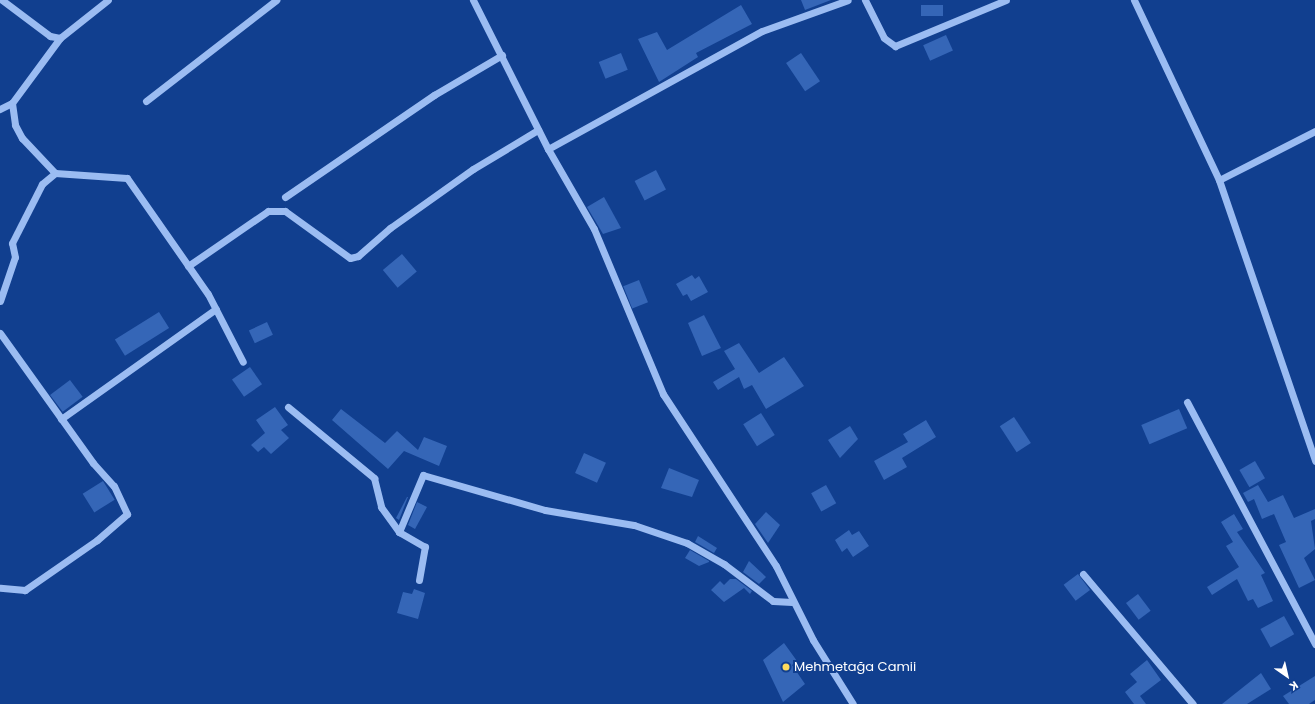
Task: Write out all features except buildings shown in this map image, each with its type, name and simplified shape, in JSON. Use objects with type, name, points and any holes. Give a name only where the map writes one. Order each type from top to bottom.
[{"type":"street","points":[[2,0],[50,36],[60,38]]},
{"type":"street","points":[[0,109],[12,103],[60,38],[108,0]]},
{"type":"street","points":[[146,101],[276,0]]},
{"type":"street","points":[[474,0],[538,130],[594,229],[663,394],[776,566],[792,602],[853,704]]},
{"type":"street","points":[[548,149],[762,31],[848,0]]},
{"type":"street","points":[[865,0],[884,38],[895,46],[1006,0]]},
{"type":"street","points":[[1134,0],[1219,180],[1315,461]]},
{"type":"street","points":[[285,197],[434,95],[502,55]]},
{"type":"street","points":[[12,103],[15,125],[22,138],[55,173],[127,178],[188,266],[216,310],[243,362]]},
{"type":"street","points":[[188,266],[268,211],[285,211],[350,258],[358,256],[390,228],[473,169],[538,130]]},
{"type":"street","points":[[1219,180],[1315,131]]},
{"type":"street","points":[[0,301],[15,257],[12,243],[42,184],[55,173]]},
{"type":"street","points":[[61,419],[216,310]]},
{"type":"street","points":[[0,333],[61,419],[114,486],[127,514],[97,540],[25,590],[0,588]]},
{"type":"street","points":[[1187,402],[1315,644]]},
{"type":"street","points":[[288,407],[374,478],[381,507],[399,532],[425,547],[419,580]]},
{"type":"street","points":[[399,532],[423,475],[545,510],[634,525],[687,543],[724,564],[773,601],[792,602]]},
{"type":"street","points":[[1083,574],[1193,704]]},
{"type":"place","name":"Mehmetağa Camii","points":[[786,667]]}]
